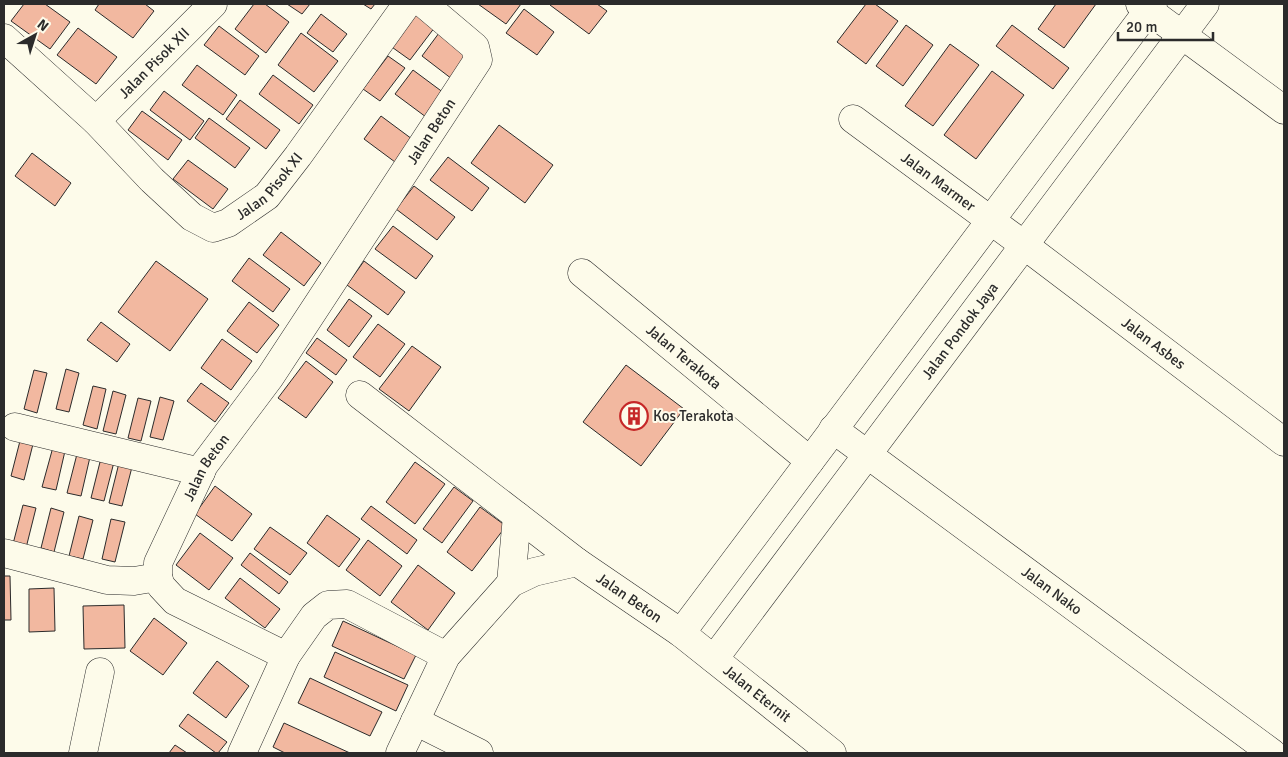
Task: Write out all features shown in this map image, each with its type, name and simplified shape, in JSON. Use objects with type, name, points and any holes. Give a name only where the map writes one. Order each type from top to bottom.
[{"type":"street","name":"Jalan Pisok XII","points":[[96,121],[213,4]]},
{"type":"street","name":"Jalan Pisok XI","points":[[4,38],[96,121],[152,180],[192,217],[213,228],[228,223],[267,196],[407,4]]},
{"type":"street","name":"Jalan Beton","points":[[158,577],[158,564],[204,465],[270,377],[478,60],[474,47],[424,4]]},
{"type":"street","name":"Jalan Pondok Jaya","points":[[714,658],[1206,4]]},
{"type":"street","points":[[681,633],[834,430],[1147,6],[1284,110]]},
{"type":"street","name":"Jalan Marmer","points":[[853,119],[1024,244]]},
{"type":"street","name":"Jalan Asbes","points":[[1024,244],[1284,442]]},
{"type":"street","name":"Jalan Terakota","points":[[582,273],[810,461]]},
{"type":"street","name":"Jalan Beton","points":[[360,395],[577,562],[681,633]]},
{"type":"street","points":[[15,427],[201,472]]},
{"type":"street","name":"Jalan Nako","points":[[834,430],[1272,753]]},
{"type":"street","points":[[511,583],[517,516]]},
{"type":"street","points":[[4,553],[107,580],[134,581],[158,577],[161,586],[175,601],[286,656]]},
{"type":"street","points":[[400,753],[446,656],[511,583],[534,572],[577,562]]},
{"type":"street","points":[[242,753],[286,656],[314,616],[328,605],[347,604],[446,656]]},
{"type":"street","name":"Jalan Eternit","points":[[681,633],[832,753]]},
{"type":"street","points":[[83,753],[100,672]]},
{"type":"street","points":[[415,721],[479,753]]},
{"type":"building","points":[[24,4],[45,4],[70,22],[50,49],[11,21]]},
{"type":"building","points":[[99,4],[145,4],[154,11],[133,38],[95,10]]},
{"type":"building","points":[[254,4],[265,4],[289,22],[266,53],[235,29]]},
{"type":"building","points":[[287,4],[310,4],[302,14]]},
{"type":"building","points":[[363,4],[375,4],[371,9]]},
{"type":"building","points":[[478,4],[521,4],[506,24]]},
{"type":"building","points":[[551,4],[597,4],[607,11],[589,34]]},
{"type":"building","points":[[866,4],[875,4],[898,21],[866,64],[837,42]]},
{"type":"building","points":[[1056,4],[1096,4],[1064,48],[1038,29]]},
{"type":"building","points":[[524,9],[554,32],[537,55],[506,33]]},
{"type":"building","points":[[414,11],[435,27],[410,60],[389,45]]},
{"type":"building","points":[[321,14],[347,34],[333,52],[307,33]]},
{"type":"building","points":[[906,25],[933,45],[903,86],[876,66]]},
{"type":"building","points":[[1012,25],[1069,68],[1053,89],[996,46]]},
{"type":"building","points":[[219,26],[259,56],[245,75],[204,45]]},
{"type":"building","points":[[78,28],[117,57],[96,84],[57,55]]},
{"type":"building","points":[[301,33],[338,61],[314,92],[278,65]]},
{"type":"building","points":[[439,33],[470,56],[452,79],[422,56]]},
{"type":"building","points":[[950,44],[979,65],[933,126],[905,106]]},
{"type":"building","points":[[388,56],[405,68],[380,101],[363,89]]},
{"type":"building","points":[[197,65],[237,95],[223,115],[182,85]]},
{"type":"building","points":[[413,70],[444,93],[426,117],[395,94]]},
{"type":"building","points":[[992,71],[1024,95],[976,159],[944,135]]},
{"type":"building","points":[[273,75],[313,105],[299,124],[259,94]]},
{"type":"building","points":[[164,91],[204,121],[190,140],[150,110]]},
{"type":"building","points":[[240,100],[280,130],[266,149],[226,119]]},
{"type":"building","points":[[142,111],[182,140],[168,160],[128,130]]},
{"type":"building","points":[[381,116],[412,139],[395,162],[364,139]]},
{"type":"building","points":[[209,118],[250,148],[235,168],[195,138]]},
{"type":"building","points":[[499,125],[553,165],[525,203],[471,163]]},
{"type":"building","points":[[32,153],[71,183],[55,206],[15,176]]},
{"type":"building","points":[[448,157],[489,188],[472,211],[430,180]]},
{"type":"building","points":[[188,160],[228,189],[213,209],[173,179]]},
{"type":"building","points":[[414,186],[455,217],[437,240],[396,209]]},
{"type":"building","points":[[393,226],[433,256],[416,279],[375,249]]},
{"type":"building","points":[[281,232],[321,263],[304,286],[263,255]]},
{"type":"building","points":[[249,258],[290,289],[273,312],[232,281]]},
{"type":"building","points":[[156,261],[208,299],[170,351],[118,312]]},
{"type":"building","points":[[364,261],[405,292],[388,315],[347,285]]},
{"type":"building","points":[[349,299],[372,316],[349,347],[327,330]]},
{"type":"building","points":[[249,302],[279,325],[257,353],[227,331]]},
{"type":"building","points":[[101,322],[130,344],[117,362],[87,340]]},
{"type":"building","points":[[378,324],[405,344],[380,377],[353,357]]},
{"type":"building","points":[[317,338],[347,360],[336,375],[306,353]]},
{"type":"building","points":[[222,339],[252,361],[231,390],[201,368]]},
{"type":"building","points":[[412,346],[441,367],[409,411],[379,389]]},
{"type":"building","points":[[306,361],[333,382],[306,418],[278,398]]},
{"type":"building","name":"Kos Terakota","points":[[626,365],[684,409],[641,466],[583,422]]},
{"type":"building","points":[[66,369],[79,373],[69,412],[56,409]]},
{"type":"building","points":[[34,370],[47,373],[37,413],[24,409]]},
{"type":"building","points":[[201,383],[229,403],[215,422],[187,401]]},
{"type":"building","points":[[93,386],[106,389],[97,429],[83,425]]},
{"type":"building","points":[[113,391],[126,395],[116,434],[103,431]]},
{"type":"building","points":[[160,397],[174,401],[163,440],[150,437]]},
{"type":"building","points":[[138,398],[151,401],[141,441],[128,438]]},
{"type":"building","points":[[21,437],[34,440],[24,480],[11,476]]},
{"type":"building","points":[[53,447],[65,451],[56,490],[42,487]]},
{"type":"building","points":[[77,454],[90,457],[81,496],[67,493]]},
{"type":"building","points":[[101,458],[114,462],[104,501],[91,498]]},
{"type":"building","points":[[415,462],[445,484],[415,524],[386,502]]},
{"type":"building","points":[[119,463],[132,467],[122,506],[109,503]]},
{"type":"building","points":[[215,486],[252,514],[232,541],[195,514]]},
{"type":"building","points":[[454,487],[473,501],[442,543],[423,529]]},
{"type":"building","points":[[23,505],[36,508],[26,548],[13,544]]},
{"type":"building","points":[[371,506],[417,540],[407,554],[361,519]]},
{"type":"building","points":[[480,507],[506,526],[472,571],[447,552]]},
{"type":"building","points":[[51,508],[64,512],[54,552],[41,548]]},
{"type":"building","points":[[327,515],[360,539],[339,567],[307,543]]},
{"type":"building","points":[[79,516],[93,520],[83,559],[69,556]]},
{"type":"building","points":[[111,519],[125,522],[115,562],[102,559]]},
{"type":"building","points":[[270,527],[307,553],[290,575],[254,549]]},
{"type":"building","points":[[200,533],[233,558],[209,590],[176,565]]},
{"type":"building","points":[[368,540],[402,566],[380,596],[346,570]]},
{"type":"building","points":[[250,553],[288,582],[279,594],[241,565]]},
{"type":"building","points":[[418,565],[455,593],[428,630],[391,602]]},
{"type":"building","points":[[4,576],[10,576],[11,620],[4,620]]},
{"type":"building","points":[[240,578],[280,609],[265,628],[225,598]]},
{"type":"building","points":[[54,588],[55,631],[29,632],[29,589]]},
{"type":"building","points":[[124,605],[125,648],[84,649],[83,606]]},
{"type":"building","points":[[154,618],[187,643],[163,675],[130,651]]},
{"type":"building","points":[[343,621],[416,655],[404,679],[332,646]]},
{"type":"building","points":[[335,652],[408,685],[396,711],[324,677]]},
{"type":"building","points":[[217,661],[249,686],[226,718],[193,693]]},
{"type":"building","points":[[310,678],[382,712],[370,736],[298,703]]},
{"type":"building","points":[[188,714],[227,742],[218,753],[179,726]]},
{"type":"building","points":[[284,723],[350,753],[285,753],[273,747]]},
{"type":"building","points":[[175,745],[187,753],[169,753]]},
{"type":"place","name":"Kos Terakota","points":[[634,416]]}]
